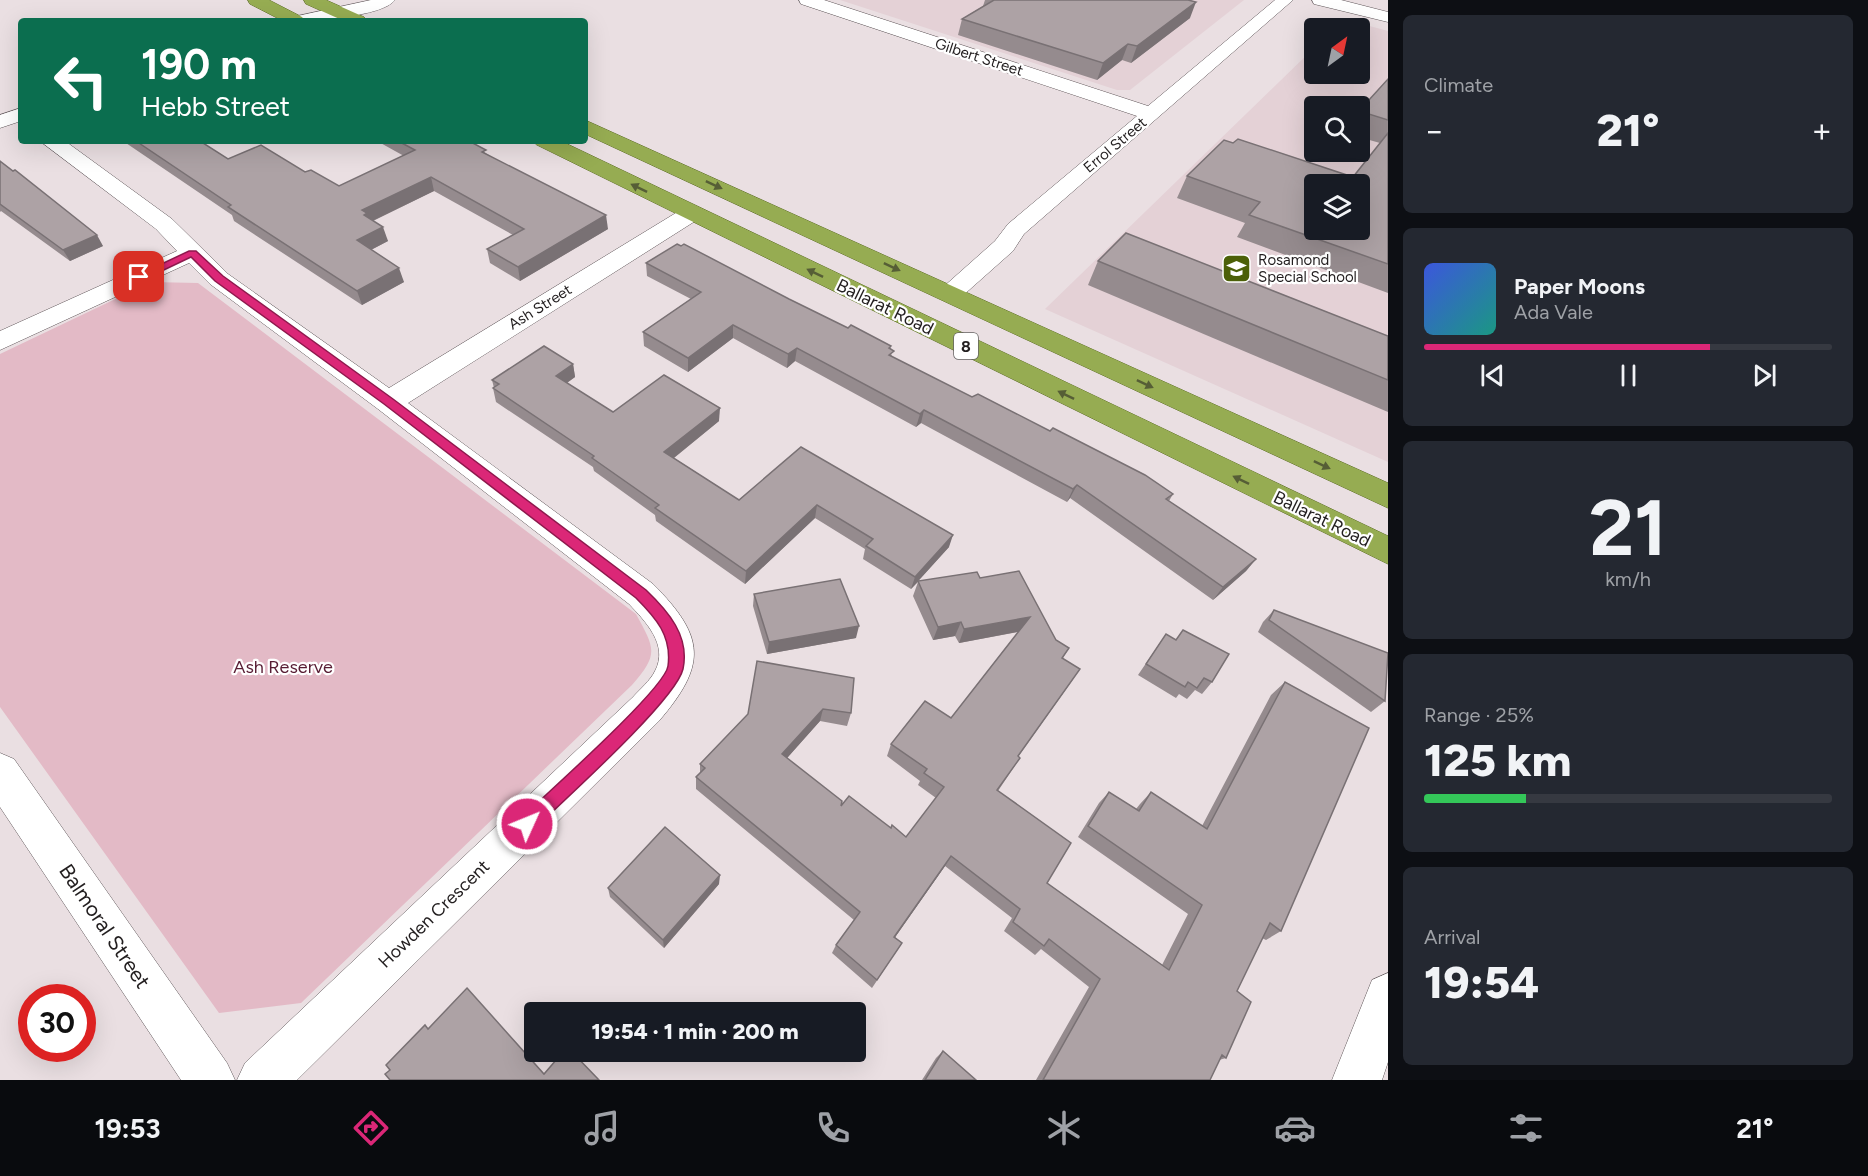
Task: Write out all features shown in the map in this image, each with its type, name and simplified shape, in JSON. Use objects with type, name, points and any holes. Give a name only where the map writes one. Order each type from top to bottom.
[{"type":"highway","points":[[256,0],[291,18]]},
{"type":"highway","points":[[312,0],[351,18]]},
{"type":"highway","name":"8","points":[[588,127],[1388,496]]},
{"type":"highway","name":"Ballarat Road","points":[[550,144],[1388,551]]},
{"type":"street","points":[[313,18],[387,0]]},
{"type":"street","name":"Gilbert Street","points":[[807,0],[1152,114]]},
{"type":"street","name":"Errol Street","points":[[950,294],[1004,246],[1016,229],[1285,0]]},
{"type":"street","points":[[1356,0],[1388,8]]},
{"type":"street","points":[[1325,1],[1388,17]]},
{"type":"street","name":"Howden Crescent","points":[[55,144],[164,224],[219,279],[388,402],[641,594],[660,612],[671,629],[676,648],[675,670],[665,687],[646,709],[262,1080]]},
{"type":"street","name":"Ash Street","points":[[388,402],[692,213]]},
{"type":"street","points":[[0,342],[192,253]]},
{"type":"street","name":"Balmoral Street","points":[[0,772],[210,1080]]},
{"type":"street","points":[[1357,1080],[1388,996]]},
{"type":"shaded area","points":[[840,0],[1244,0],[1130,90],[1117,90]]},
{"type":"shaded area","name":"Rosamond Special School","points":[[1370,26],[1388,31],[1388,462],[1045,309],[1304,58],[1304,84],[1370,84]]},
{"type":"green space","name":"Ash Reserve","points":[[151,282],[198,283],[636,614],[650,644],[651,651],[647,666],[632,685],[301,1003],[219,1013],[0,707],[0,354]]},
{"type":"building","points":[[994,0],[1188,0],[1196,2],[1137,46],[1128,44],[1103,63],[962,19]]},
{"type":"building","points":[[1388,79],[1388,120],[1370,114],[1370,99]]},
{"type":"building","points":[[1388,133],[1388,264],[1320,240],[1370,240],[1370,174],[1355,174],[1365,162],[1370,162],[1370,156]]},
{"type":"building","points":[[1238,139],[1344,174],[1304,174],[1304,234],[1249,215],[1260,202],[1187,176],[1224,140],[1233,143]]},
{"type":"building","points":[[140,144],[205,144],[228,159],[261,145],[305,172],[311,170],[339,186],[415,150],[404,144],[475,144],[486,150],[482,152],[606,215],[518,267],[487,249],[524,229],[431,177],[362,210],[367,213],[364,215],[383,227],[357,240],[399,268],[357,291],[228,207],[231,205]]},
{"type":"building","points":[[0,161],[13,171],[15,170],[97,235],[63,250],[0,204]]},
{"type":"building","points":[[1126,233],[1388,336],[1388,380],[1098,261]]},
{"type":"building","points":[[677,244],[681,246],[684,244],[848,328],[851,325],[891,346],[889,348],[894,351],[889,355],[972,397],[978,394],[1050,431],[1053,428],[1145,475],[1173,494],[1166,499],[1256,559],[1223,587],[1077,485],[1073,489],[924,410],[920,414],[797,348],[788,354],[733,325],[688,358],[643,332],[701,292],[646,263]]},
{"type":"building","points":[[544,346],[573,364],[556,376],[613,412],[664,375],[720,408],[664,452],[739,500],[801,447],[953,535],[915,577],[866,546],[873,539],[817,505],[746,571],[655,508],[659,505],[592,458],[594,456],[493,388],[499,384],[492,380]]},
{"type":"building","points":[[1019,571],[1056,640],[1069,648],[1062,658],[1080,669],[1018,756],[1020,758],[997,790],[1071,843],[1047,883],[1169,970],[1202,905],[1088,826],[1109,792],[1139,811],[1151,792],[1207,829],[1285,682],[1369,728],[1281,931],[1270,923],[1237,991],[1251,1002],[1226,1058],[1222,1055],[1210,1080],[1043,1080],[1100,979],[1049,939],[1044,946],[1013,922],[1020,909],[951,856],[894,937],[902,943],[877,980],[836,945],[860,912],[696,777],[705,768],[700,764],[748,714],[757,661],[854,678],[851,713],[823,709],[782,754],[842,801],[841,806],[849,796],[906,837],[944,787],[924,773],[927,769],[891,744],[925,701],[951,718],[1030,617],[964,629],[961,622],[938,627],[918,581],[977,572],[980,578]]},
{"type":"building","points":[[840,579],[859,626],[769,642],[754,594]]},
{"type":"building","points":[[1274,610],[1388,653],[1385,701],[1269,620]]},
{"type":"building","points":[[1183,630],[1229,654],[1212,682],[1204,678],[1197,688],[1188,682],[1185,687],[1146,664],[1166,634],[1176,640]]},
{"type":"building","points":[[665,827],[720,875],[663,940],[608,888]]},
{"type":"building","points":[[467,988],[524,1052],[524,1062],[533,1062],[544,1074],[554,1062],[582,1062],[599,1080],[390,1080],[385,1074],[390,1070],[386,1065],[425,1025],[428,1029]]},
{"type":"building","points":[[943,1051],[976,1080],[925,1080]]},
{"type":"place","name":"Rosamond Special School","points":[[1237,269]]},
{"type":"route","points":[[139,277],[192,253],[219,279],[388,402],[641,594],[660,612],[671,629],[676,648],[675,670],[665,687],[646,709],[527,824]]}]
